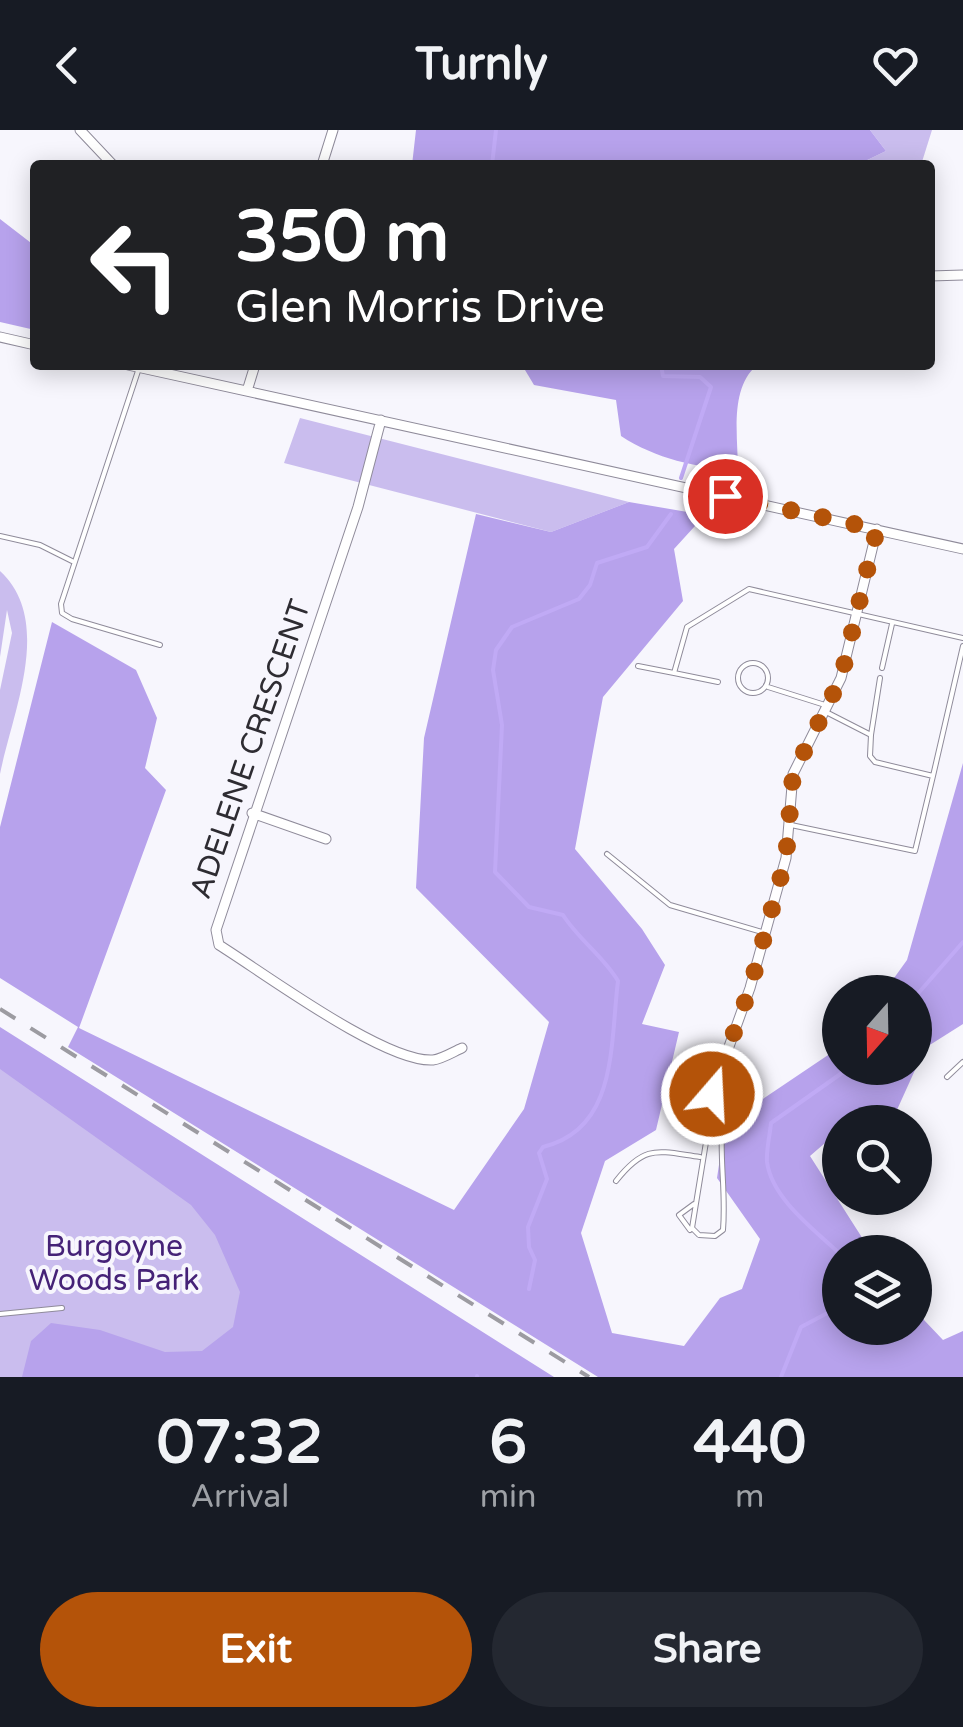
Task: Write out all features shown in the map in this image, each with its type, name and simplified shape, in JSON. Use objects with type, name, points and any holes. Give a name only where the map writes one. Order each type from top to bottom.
[{"type":"street","points":[[80,130],[108,160]]},
{"type":"street","points":[[324,160],[333,130]]},
{"type":"street","points":[[935,276],[963,275]]},
{"type":"street","points":[[0,337],[30,343]]},
{"type":"street","points":[[149,370],[963,548]]},
{"type":"street","points":[[247,391],[253,370]]},
{"type":"street","name":"ADELENE CRESCENT","points":[[382,420],[358,506],[219,918],[219,946],[405,1056],[435,1060],[462,1048]]},
{"type":"street","points":[[712,1094],[786,858],[793,774],[828,710],[859,615],[877,529]]},
{"type":"street","points":[[252,813],[326,840]]},
{"type":"street","points":[[712,1094],[725,1110],[722,1125],[708,1130],[696,1128],[690,1119],[690,1107],[696,1098],[712,1094]]},
{"type":"lane","points":[[139,370],[72,561],[62,613],[160,645]]},
{"type":"lane","points":[[0,536],[40,546],[72,561]]},
{"type":"lane","points":[[674,673],[686,627],[738,592],[749,589],[963,638]]},
{"type":"lane","points":[[882,668],[892,623]]},
{"type":"lane","points":[[786,824],[915,851],[963,646]]},
{"type":"lane","points":[[753,664],[762,666],[768,675],[766,686],[760,692],[746,691],[740,684],[741,671],[753,664]]},
{"type":"lane","points":[[638,666],[718,682]]},
{"type":"lane","points":[[880,678],[870,756],[874,762],[933,776]]},
{"type":"lane","points":[[766,686],[828,710],[871,735]]},
{"type":"lane","points":[[606,854],[670,905],[765,934]]},
{"type":"lane","points":[[947,1077],[963,1062]]},
{"type":"lane","points":[[694,1204],[679,1215],[694,1232],[715,1236],[723,1230],[727,1186],[720,1169],[722,1125]]},
{"type":"lane","points":[[694,1232],[700,1158],[708,1130]]},
{"type":"lane","points":[[616,1182],[634,1158],[652,1151],[700,1158]]},
{"type":"lane","points":[[0,1314],[62,1308]]},
{"type":"green space","points":[[870,130],[932,130],[923,160],[867,160],[886,151]]},
{"type":"green space","points":[[300,418],[629,502],[551,532],[284,463]]},
{"type":"green space","points":[[0,571],[16,591],[25,615],[27,640],[20,695],[0,774],[0,690],[12,633],[7,610],[0,657]]},
{"type":"green space","name":"Burgoyne Woods Park","points":[[0,1061],[528,1377],[0,1377]]},
{"type":"shaded area","points":[[416,130],[870,130],[886,151],[867,160],[413,160]]},
{"type":"shaded area","points":[[0,219],[30,242],[30,329],[0,322]]},
{"type":"shaded area","points":[[525,370],[752,370],[739,400],[738,471],[677,461],[634,444],[621,436],[616,400],[534,385]]},
{"type":"shaded area","points":[[629,502],[705,515],[674,549],[683,601],[603,697],[575,849],[642,929],[665,965],[642,1024],[679,1032],[656,1130],[605,1161],[581,1233],[612,1333],[684,1346],[720,1298],[742,1289],[760,1239],[717,1178],[723,1138],[751,1107],[822,1059],[822,1085],[908,1085],[899,1105],[822,1105],[822,1146],[810,1156],[822,1175],[822,1215],[848,1215],[860,1235],[822,1235],[822,1345],[932,1345],[932,1328],[943,1340],[963,1331],[963,1377],[598,1377],[68,1047],[78,1027],[0,978],[0,827],[52,622],[136,670],[157,718],[145,768],[166,790],[79,1028],[454,1210],[524,1109],[549,1022],[416,888],[424,738],[476,514],[551,532]]},
{"type":"shaded area","points":[[963,763],[963,1024],[932,1044],[932,975],[896,975],[907,960]]},
{"type":"shaded area","points":[[0,1027],[554,1377],[22,1377],[31,1341],[51,1323],[100,1330],[165,1352],[202,1351],[233,1327],[240,1292],[215,1235],[191,1205],[0,1069]]},
{"type":"waterway","points":[[493,160],[496,130]]},
{"type":"waterway","points":[[662,370],[663,376],[700,377],[711,387],[681,478]]},
{"type":"waterway","points":[[529,1289],[535,1260],[529,1247],[528,1227],[547,1179],[539,1153],[585,1122],[598,1103],[611,1056],[618,981],[563,915],[529,907],[495,872],[502,725],[493,670],[496,650],[512,627],[579,599],[590,585],[597,563],[647,547],[671,514]]},
{"type":"waterway","points":[[932,978],[963,942]]},
{"type":"waterway","points":[[822,1238],[777,1189],[767,1153],[771,1123],[825,1085]]},
{"type":"waterway","points":[[781,1377],[801,1327],[822,1316]]},
{"type":"railway","points":[[0,1009],[589,1377]]},
{"type":"route","points":[[712,1094],[750,988],[786,858],[793,774],[830,707],[841,678],[853,642],[877,529],[725,496]]}]
